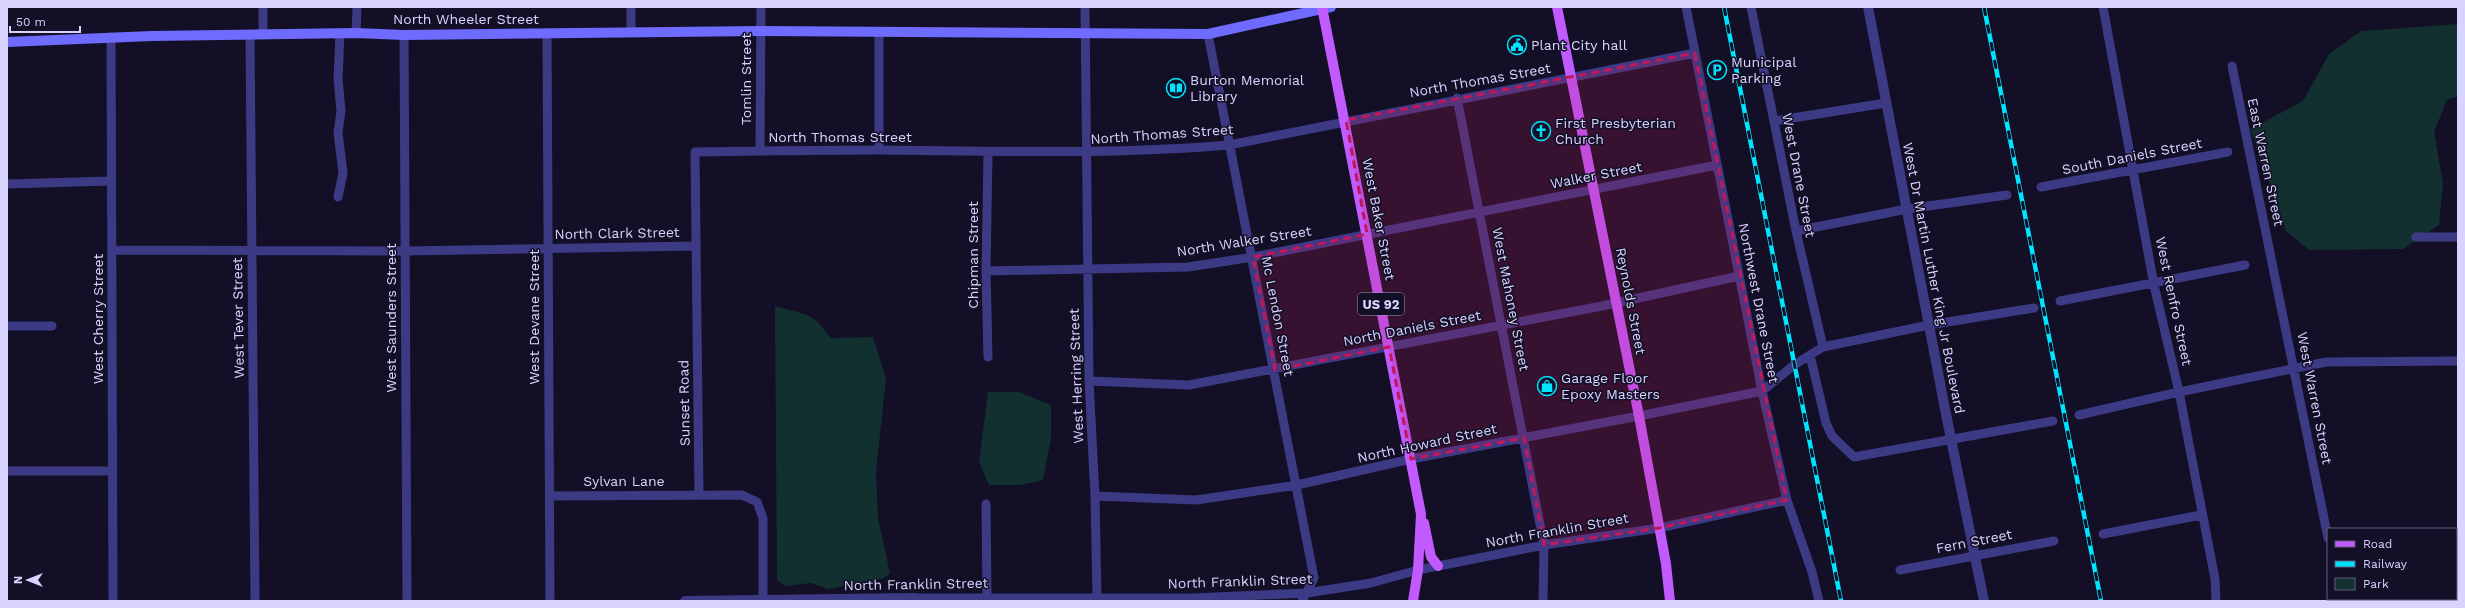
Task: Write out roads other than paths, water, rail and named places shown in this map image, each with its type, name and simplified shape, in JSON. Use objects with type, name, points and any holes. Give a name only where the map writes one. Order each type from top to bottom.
[{"type":"main road","name":"Reynolds Street","points":[[1557,7],[1595,190],[1639,416],[1659,528],[1670,601]]},
{"type":"main road","name":"North Wheeler Street","points":[[7,42],[111,37],[250,36],[356,33],[404,35],[761,31],[1208,34],[1325,8]]},
{"type":"main road","name":"West Baker Street","points":[[1325,8],[1421,514],[1418,570],[1413,601]]},
{"type":"main road","name":"US 92","points":[[1421,514],[1431,557],[1438,566]]},
{"type":"street","points":[[263,7],[263,35]]},
{"type":"street","points":[[356,33],[357,7]]},
{"type":"street","points":[[631,7],[631,32]]},
{"type":"street","name":"Tomlin Street","points":[[760,151],[761,7]]},
{"type":"street","name":"West Herring Street","points":[[1085,7],[1084,32],[1088,381],[1095,496],[1097,597]]},
{"type":"street","name":"Northwest Drane Street","points":[[1686,7],[1762,391],[1787,500],[1812,572],[1819,601]]},
{"type":"street","name":"West Drane Street","points":[[1751,7],[1796,230],[1823,347]]},
{"type":"street","name":"West Dr Martin Luther King Jr Boulevard","points":[[1868,7],[1951,439],[1984,601]]},
{"type":"street","name":"West Renfro Street","points":[[2103,7],[2154,284],[2179,392],[2214,579],[2216,601]]},
{"type":"street","points":[[878,150],[879,32]]},
{"type":"street","name":"West Devane Street","points":[[547,33],[550,601]]},
{"type":"street","points":[[338,197],[343,173],[338,134],[341,111],[338,79],[340,34]]},
{"type":"street","name":"Mc Lendon Street","points":[[1208,34],[1298,484],[1314,578],[1305,597]]},
{"type":"street","name":"West Saunders Street","points":[[404,35],[407,601]]},
{"type":"street","name":"West Tever Street","points":[[250,36],[255,601]]},
{"type":"street","name":"West Cherry Street","points":[[111,37],[113,601]]},
{"type":"street","name":"North Thomas Street","points":[[695,152],[878,150],[988,153],[1085,153],[1229,145],[1346,120],[1457,98],[1572,78],[1695,52]]},
{"type":"street","name":"East Warren Street","points":[[2232,66],[2273,264]]},
{"type":"street","name":"West Mahoney Street","points":[[1457,98],[1544,545],[1543,601]]},
{"type":"street","points":[[1774,121],[1886,103]]},
{"type":"street","name":"Sunset Road","points":[[695,152],[699,495]]},
{"type":"street","name":"South Daniels Street","points":[[2041,187],[2228,152]]},
{"type":"street","name":"Chipman Street","points":[[988,153],[986,271],[988,357]]},
{"type":"street","name":"Walker Street","points":[[1480,212],[1717,165]]},
{"type":"street","points":[[7,184],[111,181]]},
{"type":"street","points":[[1796,230],[1907,209],[2007,195]]},
{"type":"street","name":"North Walker Street","points":[[986,271],[1188,267],[1253,257],[1480,212]]},
{"type":"street","points":[[2416,237],[2458,237]]},
{"type":"street","name":"North Clark Street","points":[[112,250],[251,248],[404,251],[695,246]]},
{"type":"street","name":"West Warren Street","points":[[2273,264],[2327,533]]},
{"type":"street","points":[[2060,301],[2154,284],[2245,265]]},
{"type":"street","name":"North Daniels Street","points":[[1088,381],[1189,385],[1275,370],[1617,303],[1739,276]]},
{"type":"street","points":[[1762,391],[1823,347],[1929,325],[2034,308]]},
{"type":"street","points":[[7,326],[52,326]]},
{"type":"street","points":[[1810,355],[1826,423],[1832,436],[1854,457],[2052,421]]},
{"type":"street","points":[[2080,415],[2179,392],[2295,370],[2326,362],[2458,362]]},
{"type":"street","name":"North Howard Street","points":[[1095,496],[1196,500],[1298,484],[1411,459],[1762,391]]},
{"type":"street","points":[[7,471],[112,471]]},
{"type":"street","points":[[699,495],[742,495],[757,502],[763,518],[762,600]]},
{"type":"street","name":"Sylvan Lane","points":[[550,496],[699,495]]},
{"type":"street","name":"North Franklin Street","points":[[685,601],[987,597],[1097,597],[1193,600],[1305,597],[1371,583],[1418,570],[1544,545],[1659,528],[1787,500]]},
{"type":"street","points":[[986,504],[987,597]]},
{"type":"street","points":[[2103,534],[2201,515]]},
{"type":"street","name":"Fern Street","points":[[1900,570],[2054,541]]},
{"type":"railway","points":[[1724,7],[1841,601]]},
{"type":"railway","points":[[1984,7],[2101,601]]},
{"type":"place","name":"Plant City hall","points":[[1517,45]]},
{"type":"place","name":"Municipal Parking","points":[[1717,70]]},
{"type":"place","name":"Burton Memorial Library","points":[[1176,88]]},
{"type":"place","name":"First Presbyterian Church","points":[[1541,131]]},
{"type":"place","name":"Garage Floor Epoxy Masters","points":[[1547,386]]}]
